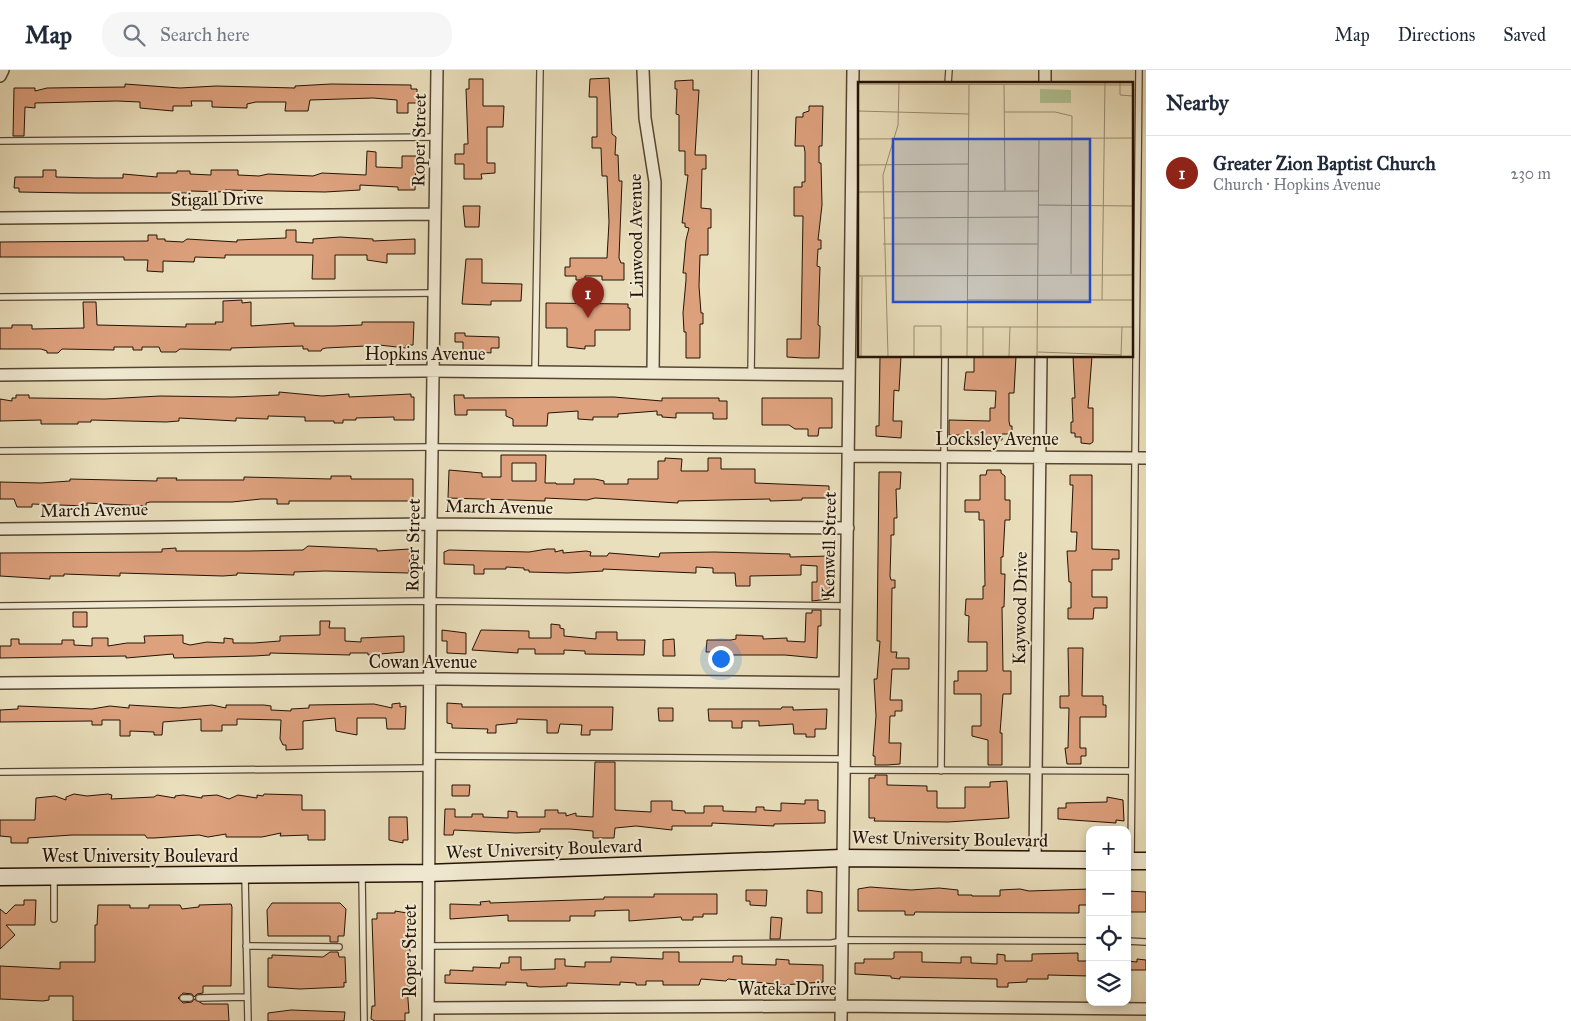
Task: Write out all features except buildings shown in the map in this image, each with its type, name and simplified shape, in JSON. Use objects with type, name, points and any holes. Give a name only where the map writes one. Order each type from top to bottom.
[{"type":"street","points":[[0,76],[2,70]]},
{"type":"street","name":"Roper Street","points":[[428,1021],[427,873],[430,756],[430,601],[437,70]]},
{"type":"street","name":"Linwood Avenue","points":[[643,70],[645,118],[655,182],[653,373]]},
{"type":"street","name":"Kenwell Street","points":[[840,1021],[853,70]]},
{"type":"street","name":"Stigall Drive","points":[[0,218],[435,214]]},
{"type":"street","name":"Kaywood Drive","points":[[1035,860],[1041,358]]},
{"type":"street","name":"Hopkins Avenue","points":[[0,375],[434,371],[849,375]]},
{"type":"street","name":"Locksley Avenue","points":[[848,453],[944,457],[1140,458]]},
{"type":"street","name":"March Avenue","points":[[0,529],[431,524],[848,528]]},
{"type":"street","name":"Cowan Avenue","points":[[0,683],[430,679],[845,683]]},
{"type":"street","name":"West University Boulevard","points":[[0,877],[427,873],[842,858],[1086,860]]},
{"type":"street","name":"Wateka Drive","points":[[428,1008],[841,1006],[1146,1009]]},
{"type":"lane","points":[[535,372],[540,70]]},
{"type":"lane","points":[[751,374],[755,70]]},
{"type":"lane","points":[[1135,861],[1131,771],[1140,458],[1139,70]]},
{"type":"lane","points":[[0,141],[436,137]]},
{"type":"lane","points":[[0,297],[434,293]]},
{"type":"lane","points":[[941,770],[946,358]]},
{"type":"lane","points":[[0,451],[432,446],[848,453]]},
{"type":"lane","points":[[0,606],[430,601],[846,606]]},
{"type":"lane","points":[[430,756],[844,764],[941,770],[1131,771]]},
{"type":"lane","points":[[0,772],[429,768]]},
{"type":"lane","points":[[362,874],[364,1021]]},
{"type":"lane","points":[[245,875],[248,1021]]},
{"type":"lane","points":[[54,876],[54,919]]},
{"type":"lane","points":[[428,946],[832,943],[842,941],[1086,941]]},
{"type":"lane","points":[[1131,941],[1146,942]]},
{"type":"lane","points":[[246,946],[340,947]]},
{"type":"lane","points":[[199,998],[247,997]]},
{"type":"place","name":"Greater Zion Baptist Church","points":[[588,318]]}]
